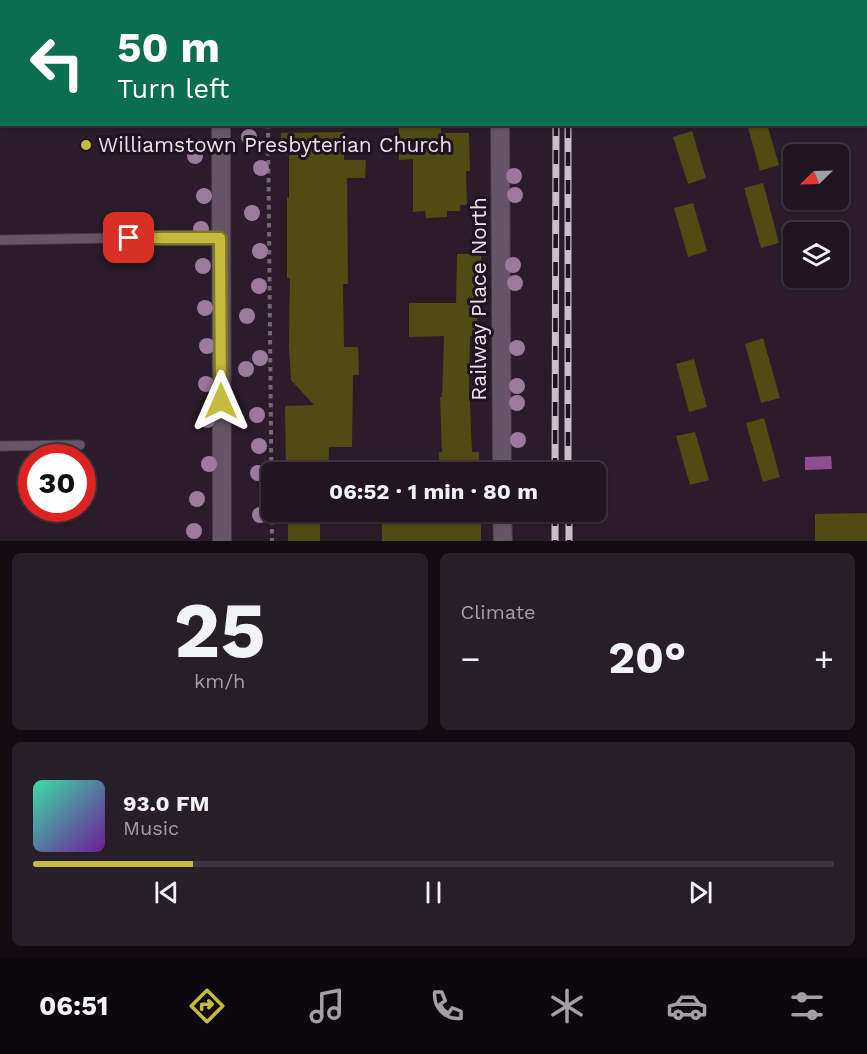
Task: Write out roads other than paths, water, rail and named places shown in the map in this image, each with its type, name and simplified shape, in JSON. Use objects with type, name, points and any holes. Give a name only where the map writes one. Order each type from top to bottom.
[{"type":"street","points":[[220,126],[222,541]]},
{"type":"street","name":"Railway Place North","points":[[500,126],[502,462]]},
{"type":"street","points":[[502,522],[502,541]]},
{"type":"lane","points":[[0,240],[220,238]]},
{"type":"lane","points":[[0,446],[18,446]]},
{"type":"railway","points":[[555,462],[556,126]]},
{"type":"railway","points":[[568,126],[568,462]]},
{"type":"railway","points":[[555,522],[555,541]]},
{"type":"railway","points":[[569,522],[569,541]]},
{"type":"place","name":"Williamstown Presbyterian Church","points":[[86,145]]}]
